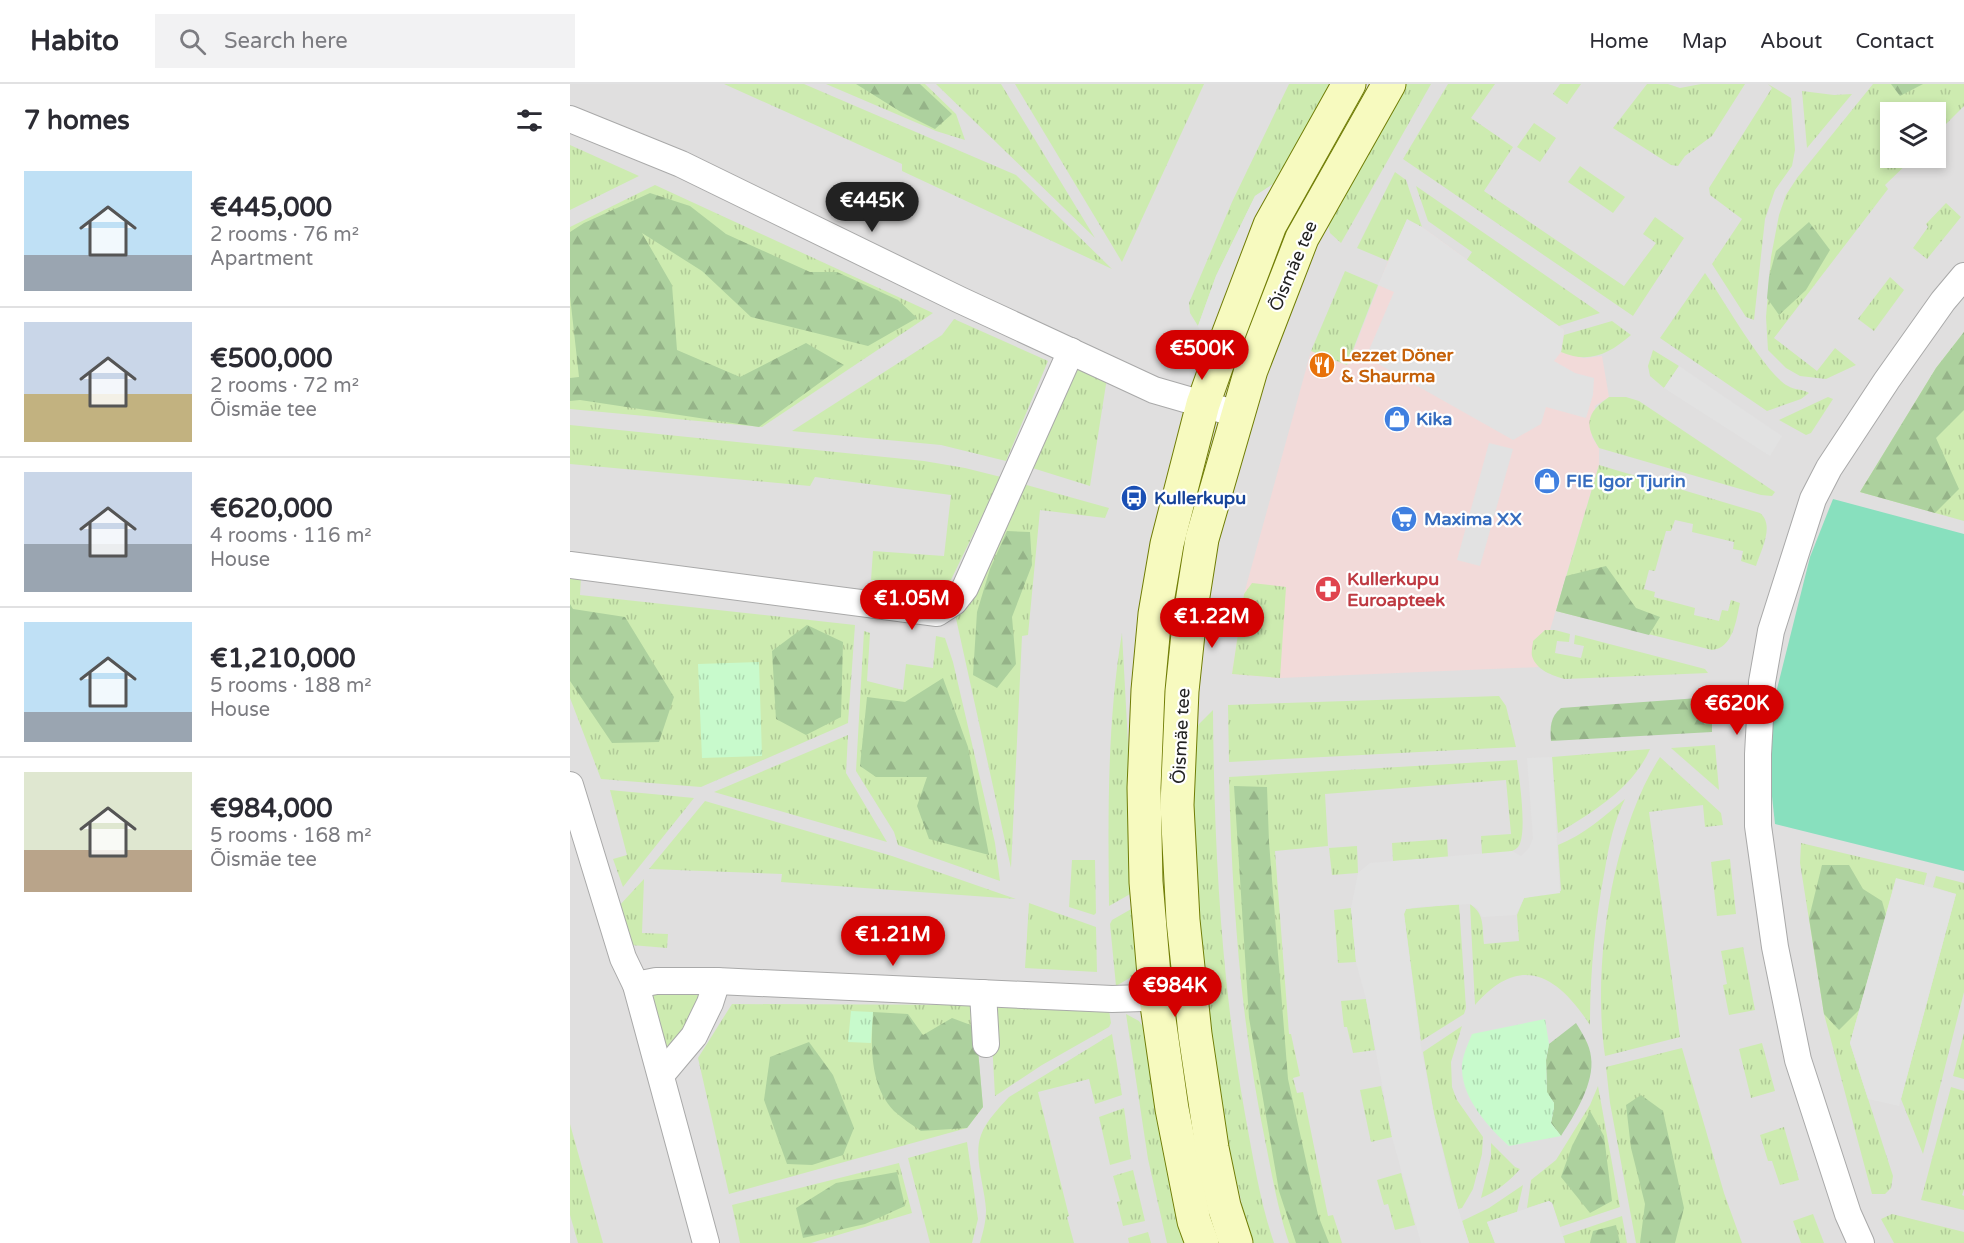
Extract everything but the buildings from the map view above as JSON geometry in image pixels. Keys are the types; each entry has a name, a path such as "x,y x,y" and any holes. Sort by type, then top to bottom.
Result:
{"main road":[{"name":"Õismäe tee","path":"1202,1243 1194,1221 1172,1109 1156,998 1146,870 1144,788 1148,690 1155,614 1167,544 1203,404 1248,281 1270,225 1349,84"},
{"name":"Õismäe tee","path":"1236,1243 1224,1206 1212,1148 1183,920 1177,805 1182,691 1190,615 1202,539 1251,370 1302,238 1389,84"}],"street":[{"path":"570,119 681,165 960,300 1154,390 1237,414"},
{"path":"1861,1243 1848,1214 1798,1060 1775,947 1758,826 1758,754 1762,682 1771,631 1813,498 1829,468 1887,380 1943,301 1964,276"},
{"path":"570,565 937,613 954,602 965,588 1071,351"},
{"path":"570,785 623,958 636,985 706,1243"},
{"path":"636,985 656,981 717,981 1112,999 1191,996"},
{"path":"662,1074 694,1036 710,1003 717,981"},
{"path":"982,993 986,1044"}],"shaded area":[{"path":"570,84 1964,84 1964,1243 570,1243"},
{"path":"1273,184 1236,265 1205,343 1198,326 1216,276 1255,196"},
{"path":"1407,219 1422,227 1564,330 1561,352 1584,358 1602,356 1609,397 1595,406 1592,437 1599,448 1599,465 1550,630 1545,630 1532,656 1539,667 1280,678 1232,674 1244,594 1311,351 1348,365 1388,261"},
{"path":"1407,219 1422,227 1564,330 1561,352 1554,361 1575,373 1594,378 1593,395 1586,418 1546,407 1541,424 1513,440 1366,357 1394,292 1378,285"},
{"path":"1679,366 1782,436 1770,456 1664,388"},
{"path":"1489,443 1513,449 1480,566 1457,560"},
{"path":"1552,757 1560,893 1524,898 1516,915 1482,917 1478,909 1470,904 1418,907 1406,909 1404,914 1421,1047 1434,1114 1450,1183 1469,1243 1421,1243 1392,1137 1366,999 1356,962 1351,908 1358,873 1370,863 1512,851 1521,856 1529,848 1533,838 1527,758"},
{"path":"1896,878 1956,894 1899,1106 1868,1099 1850,1043"},
{"path":"1549,1201 1552,1203 1565,1243 1495,1243 1487,1222"}],"green space":[{"path":"724,84 804,84 1016,175 1112,269 902,171 902,164"},
{"path":"826,84 925,84 956,114 965,140 936,131"},
{"path":"856,84 920,84 952,114 935,129 901,112"},
{"path":"936,84 1001,84 1095,238"},
{"path":"1015,84 1204,84 1122,262"},
{"path":"1289,84 1332,84 1276,182 1255,196 1216,276 1198,326 1190,313 1189,303 1232,202"},
{"path":"1405,84 1431,84 1341,243 1330,233 1327,219"},
{"path":"1448,84 1495,84 1471,118 1513,147 1484,191 1624,286 1656,243 1643,234 1655,217 1684,238 1633,316 1403,159"},
{"path":"1560,84 1581,84 1567,104 1553,94"},
{"path":"1647,84 1668,84 1680,88 1701,84 1745,84 1712,136 1685,156 1678,166 1671,165 1613,128"},
{"path":"1768,84 1791,98 1795,150 1792,166 1775,190 1765,219 1754,320 1746,317 1712,264 1742,219 1710,195 1709,188 1772,88"},
{"path":"1873,84 1964,84 1964,106 1946,124 1946,102 1880,102 1880,168 1903,168 1885,185 1888,189 1774,338 1817,371 1835,348 1856,365 1826,379 1800,376 1786,368 1768,350 1766,317 1771,257 1779,215 1786,195 1797,178"},
{"path":"1891,84 1923,84 1900,96"},
{"path":"1802,91 1834,95 1852,94 1807,148"},
{"path":"1534,123 1556,138 1540,162 1517,147"},
{"path":"570,145 639,176 570,210"},
{"path":"1580,166 1625,197 1613,213 1568,182"},
{"path":"1395,172 1406,180 1422,227 1407,220 1388,261 1357,248"},
{"path":"655,185 933,313 762,427 570,409 570,227"},
{"path":"1416,186 1600,313 1559,326 1466,261 1472,252 1428,221"},
{"path":"650,193 690,206 726,234 810,272 837,272 898,300 917,318 868,346 751,317 702,271 642,233 672,285 677,350 740,377 806,343 844,365 759,427 580,400 570,401 570,378 579,377 570,296 570,232 584,223"},
{"path":"1946,203 1961,217 1927,259 1913,248 1928,227 1926,224"},
{"path":"1809,222 1830,250 1806,290 1779,315 1767,298 1769,277 1776,251"},
{"path":"1345,271 1378,285 1347,365 1311,351"},
{"path":"1705,273 1768,367 1788,386 1809,393 1801,399 1767,411 1660,338"},
{"path":"1890,277 1904,290 1874,331 1858,319"},
{"path":"954,319 1048,361 1006,461 941,445 792,431 942,335"},
{"path":"1612,321 1631,335 1607,352 1581,357 1561,352 1564,335"},
{"path":"1964,332 1964,521 1860,492 1936,368"},
{"path":"1964,332 1964,410 1936,438 1959,489 1935,513 1860,492 1936,368"},
{"path":"1653,350 1679,366 1664,388 1650,376 1648,366"},
{"path":"1074,361 1107,378 1090,486 1026,466"},
{"path":"1609,397 1626,397 1639,401 1775,492 1772,496 1761,495 1599,448 1591,433 1590,420 1596,408"},
{"path":"1828,397 1833,399 1811,433 1806,435 1779,420"},
{"path":"570,425 924,461 1001,477 947,588 871,580 873,551 944,556 951,495 815,477 810,486 570,464"},
{"path":"1599,465 1760,513 1764,518 1766,538 1756,566 1741,561 1743,551 1733,549 1734,542 1692,532 1693,524 1675,520 1671,531 1666,531 1655,571 1649,570 1644,589 1655,592 1654,597 1695,608 1694,615 1719,621 1722,610 1728,611 1731,600 1740,603 1732,632 1725,644 1712,650 1556,611"},
{"path":"1023,484 1109,508 1105,518 1040,510 1028,635 1022,636 1011,868 955,614 975,596"},
{"path":"1833,499 1964,534 1964,871 1775,824 1768,760 1777,689 1810,557"},
{"path":"1007,531 1030,532 1032,565 1012,617 1016,664 997,688 973,675 977,612 990,569"},
{"path":"1606,566 1636,608 1660,617 1649,635 1556,611 1566,576"},
{"path":"570,575 581,576 580,595 855,625 848,723 701,787 601,779 570,698"},
{"path":"1252,583 1286,587 1280,678 1232,674 1244,594"},
{"path":"570,604 573,609 625,617 674,697 659,742 612,743 570,681"},
{"path":"807,625 843,642 841,717 806,735 776,719 772,651"},
{"path":"1545,630 1570,634 1569,642 1557,641 1555,653 1581,658 1584,646 1574,644 1575,635 1705,669 1708,673 1565,679 1541,669 1534,661 1533,641"},
{"path":"864,631 870,633 867,681 903,690 906,664 933,668 936,636 945,638 953,662 995,843 1000,881 898,845 894,832 856,771"},
{"path":"1122,633 1132,893 1109,906 1111,735"},
{"path":"759,662 762,756 702,758 698,664"},
{"path":"943,678 968,747 989,855 929,839 917,806 927,777 876,777 860,766 867,697 905,702"},
{"path":"1499,696 1506,706 1516,747 1229,762 1228,705"},
{"path":"1712,697 1712,732 1551,741 1552,723 1561,708"},
{"path":"1213,710 1217,862 1230,1013 1254,1163 1274,1243 1252,1243 1218,1088 1203,983 1194,878 1192,780 1194,734 1199,724"},
{"path":"848,735 846,773 887,842 714,792"},
{"path":"1715,745 1719,790 1671,748"},
{"path":"1650,749 1633,776 1611,798 1558,833 1552,757"},
{"path":"1660,757 1721,813 1723,825 1705,827 1703,805 1649,812 1680,1037 1605,1056 1601,983 1609,902 1629,823 1643,788"},
{"path":"1517,760 1522,805 1522,831 1521,841 1515,850 1501,854 1482,854 1481,836 1511,834 1506,780 1325,794 1328,846 1275,851 1289,1034 1291,1034 1300,1076 1293,1078 1297,1093 1303,1092 1328,1216 1333,1215 1342,1243 1289,1243 1276,1197 1258,1104 1244,1011 1235,918 1229,777"},
{"path":"1234,786 1267,787 1269,842 1288,1079 1318,1215 1329,1243 1296,1243 1279,1191 1249,1018"},
{"path":"610,790 694,798 623,887 613,859 627,855"},
{"path":"1625,799 1610,842 1598,908 1592,966 1590,1025 1565,994 1552,983 1538,977 1523,975 1508,979 1492,989 1475,1005 1470,904 1480,917 1484,944 1519,941 1517,915 1524,898 1561,891 1558,845 1585,831"},
{"path":"705,801 892,856 1016,899 781,882 782,874 649,869"},
{"path":"1447,839 1448,858 1393,861 1392,843"},
{"path":"1801,843 1927,873 1924,885 1896,879 1850,1043 1893,1176 1891,1188 1885,1194 1872,1194 1824,1014 1800,863"},
{"path":"1357,846 1358,873 1332,875 1329,848"},
{"path":"1730,859 1736,914 1717,916 1711,862"},
{"path":"1072,860 1095,860 1096,913 1094,915 1069,907"},
{"path":"1822,865 1849,865 1863,889 1882,901 1886,915 1859,1010 1839,1030 1824,1014 1809,918"},
{"path":"1936,876 1964,883 1964,992 1923,1154 1901,1099 1956,894 1933,887"},
{"path":"644,879 642,933 668,934 667,948 631,945 618,907"},
{"path":"1029,903 1096,927 1097,972 1025,968"},
{"path":"1459,904 1466,1008 1464,1014 1421,1041 1404,914 1406,909"},
{"path":"1133,908 1136,968 1133,976 1116,986 1110,924 1112,920"},
{"path":"1351,908 1356,962 1338,963 1334,910"},
{"path":"1743,947 1755,1010 1729,1015 1723,985 1727,984 1721,951"},
{"path":"705,990 687,1030 666,1058 649,991"},
{"path":"1366,999 1375,1050 1353,1053 1347,1027 1344,1027 1341,1001"},
{"path":"732,1004 974,1005 983,1107 967,1128 729,1194 698,1058"},
{"path":"990,1004 1109,1010 1111,1023 1109,1027 1042,1065 995,1096"},
{"path":"851,1011 873,1012 871,1043 848,1042"},
{"path":"873,1012 908,1014 923,1035 952,1018 976,1027 983,1107 967,1128 921,1131 894,1111 880,1089 873,1064"},
{"path":"1126,1014 1139,1021 1143,1027 1161,1136 1186,1243 1167,1243 1148,1159"},
{"path":"1545,1019 1549,1044 1546,1060 1547,1092 1554,1103 1551,1123 1561,1136 1509,1146 1485,1121 1472,1102 1463,1081 1464,1056 1472,1034"},
{"path":"1576,1023 1589,1048 1590,1078 1572,1119 1561,1136 1551,1123 1554,1103 1547,1093 1546,1060 1549,1044"},
{"path":"1462,1026 1451,1062 1452,1087 1457,1100 1483,1137 1482,1154 1473,1189 1462,1208 1458,1209 1434,1114 1423,1052"},
{"path":"1964,1033 1964,1079 1953,1076"},
{"path":"1112,1034 1122,1095 1095,1104 1089,1079 1038,1092 1074,1243 980,1243 986,1210 978,1152 981,1135 986,1125 1009,1097"},
{"path":"809,1042 833,1075 854,1128 843,1155 812,1165 787,1164 764,1100 770,1057"},
{"path":"1762,1043 1775,1091 1751,1098 1739,1049"},
{"path":"1682,1048 1724,1193 1742,1243 1636,1243 1610,1103 1606,1067"},
{"path":"1381,1086 1392,1137 1371,1142 1360,1090"},
{"path":"1598,1086 1620,1207 1560,1227 1552,1203 1549,1201 1527,1208 1531,1180 1556,1160 1590,1105"},
{"path":"1951,1087 1964,1091 1964,1189 1962,1195 1964,1196 1964,1210 1921,1200"},
{"path":"1641,1095 1663,1111 1684,1208 1675,1243 1640,1243 1645,1204 1631,1148 1626,1105"},
{"path":"1124,1108 1131,1159 1110,1165 1099,1117"},
{"path":"1590,1111 1604,1136 1612,1201 1590,1213 1561,1177 1572,1146"},
{"path":"570,1124 603,1243 578,1243 570,1215"},
{"path":"1784,1127 1799,1180 1780,1185 1772,1161 1768,1161 1760,1135"},
{"path":"967,1142 978,1219 972,1243 930,1243 908,1158"},
{"path":"1491,1143 1515,1167 1520,1169 1502,1186 1481,1198 1491,1156"},
{"path":"899,1163 912,1213 811,1243 740,1243 732,1205"},
{"path":"1133,1170 1145,1221 1123,1226 1117,1202 1120,1201 1113,1176"},
{"path":"897,1172 905,1206 865,1224 803,1238 796,1208 836,1183"},
{"path":"1401,1173 1415,1225 1395,1230 1388,1204 1384,1205 1377,1180"},
{"path":"1523,1185 1517,1212 1487,1222 1495,1243 1469,1243 1462,1221 1489,1208"},
{"path":"1813,1214 1824,1243 1801,1243 1793,1221"},
{"path":"1892,1214 1964,1232 1964,1243 1894,1243 1881,1219"},
{"path":"1622,1216 1627,1243 1565,1243 1563,1236"},
{"path":"1616,1225 1620,1243 1590,1243 1593,1231"},
{"path":"1148,1232 1151,1243 1129,1243 1128,1238"}],"place":[{"name":"Lezzet Döner & Shaurma","path":"1322,365"},
{"name":"Kika","path":"1397,419"},
{"name":"FIE Igor Tjurin","path":"1547,481"},
{"name":"Kullerkupu","path":"1134,498"},
{"name":"Maxima XX","path":"1404,519"},
{"name":"Kullerkupu Euroapteek","path":"1328,589"}]}
